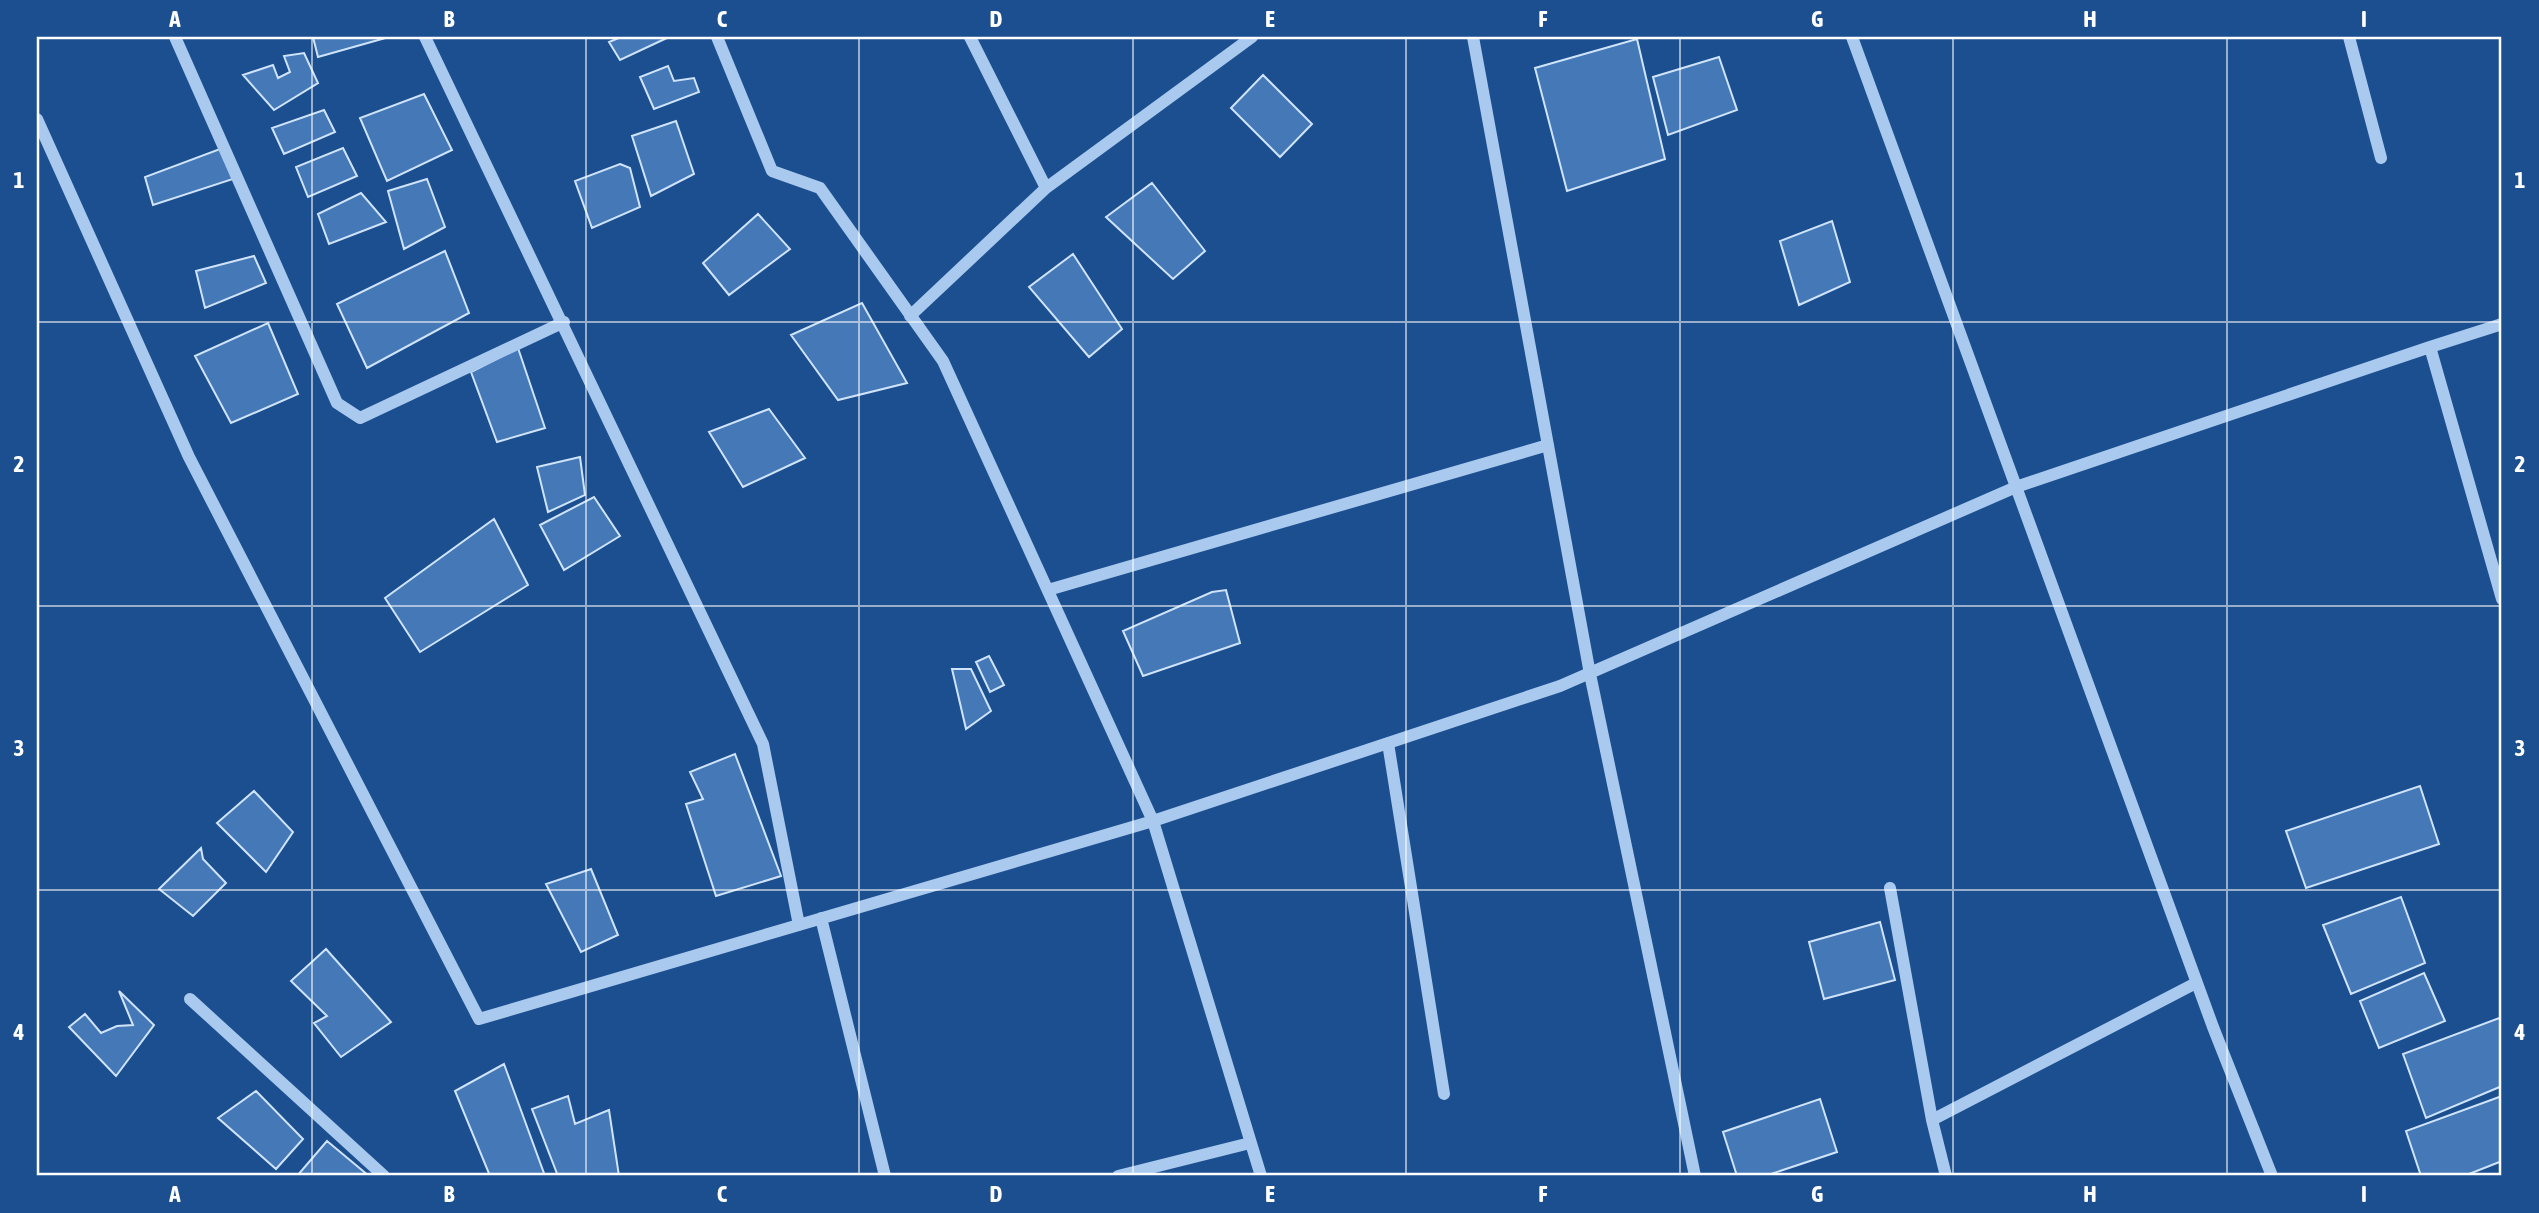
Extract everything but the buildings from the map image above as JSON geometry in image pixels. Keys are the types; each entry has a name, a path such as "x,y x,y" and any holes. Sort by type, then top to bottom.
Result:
{"street":[{"path":"175,37 337,403 360,418 564,322"},
{"path":"425,37 564,322 763,744 799,925"},
{"path":"717,37 772,171 820,188 943,361 1153,821 1261,1176"},
{"path":"970,37 1046,188"},
{"path":"910,316 1046,188 1252,37"},
{"path":"1473,37 1590,674 1695,1176"},
{"path":"1852,37 2196,983 2272,1176"},
{"path":"2349,37 2381,158"},
{"path":"37,119 189,457 479,1019 1153,821 1590,674 2016,486 2502,324"},
{"path":"2430,347 2502,599"},
{"path":"1048,590 1548,445"},
{"path":"1388,743 1444,1094"},
{"path":"1890,888 1932,1120 1946,1176"},
{"path":"821,919 885,1176"},
{"path":"1932,1120 2196,983"},
{"path":"190,999 384,1176"},
{"path":"1118,1176 1250,1143"}]}
